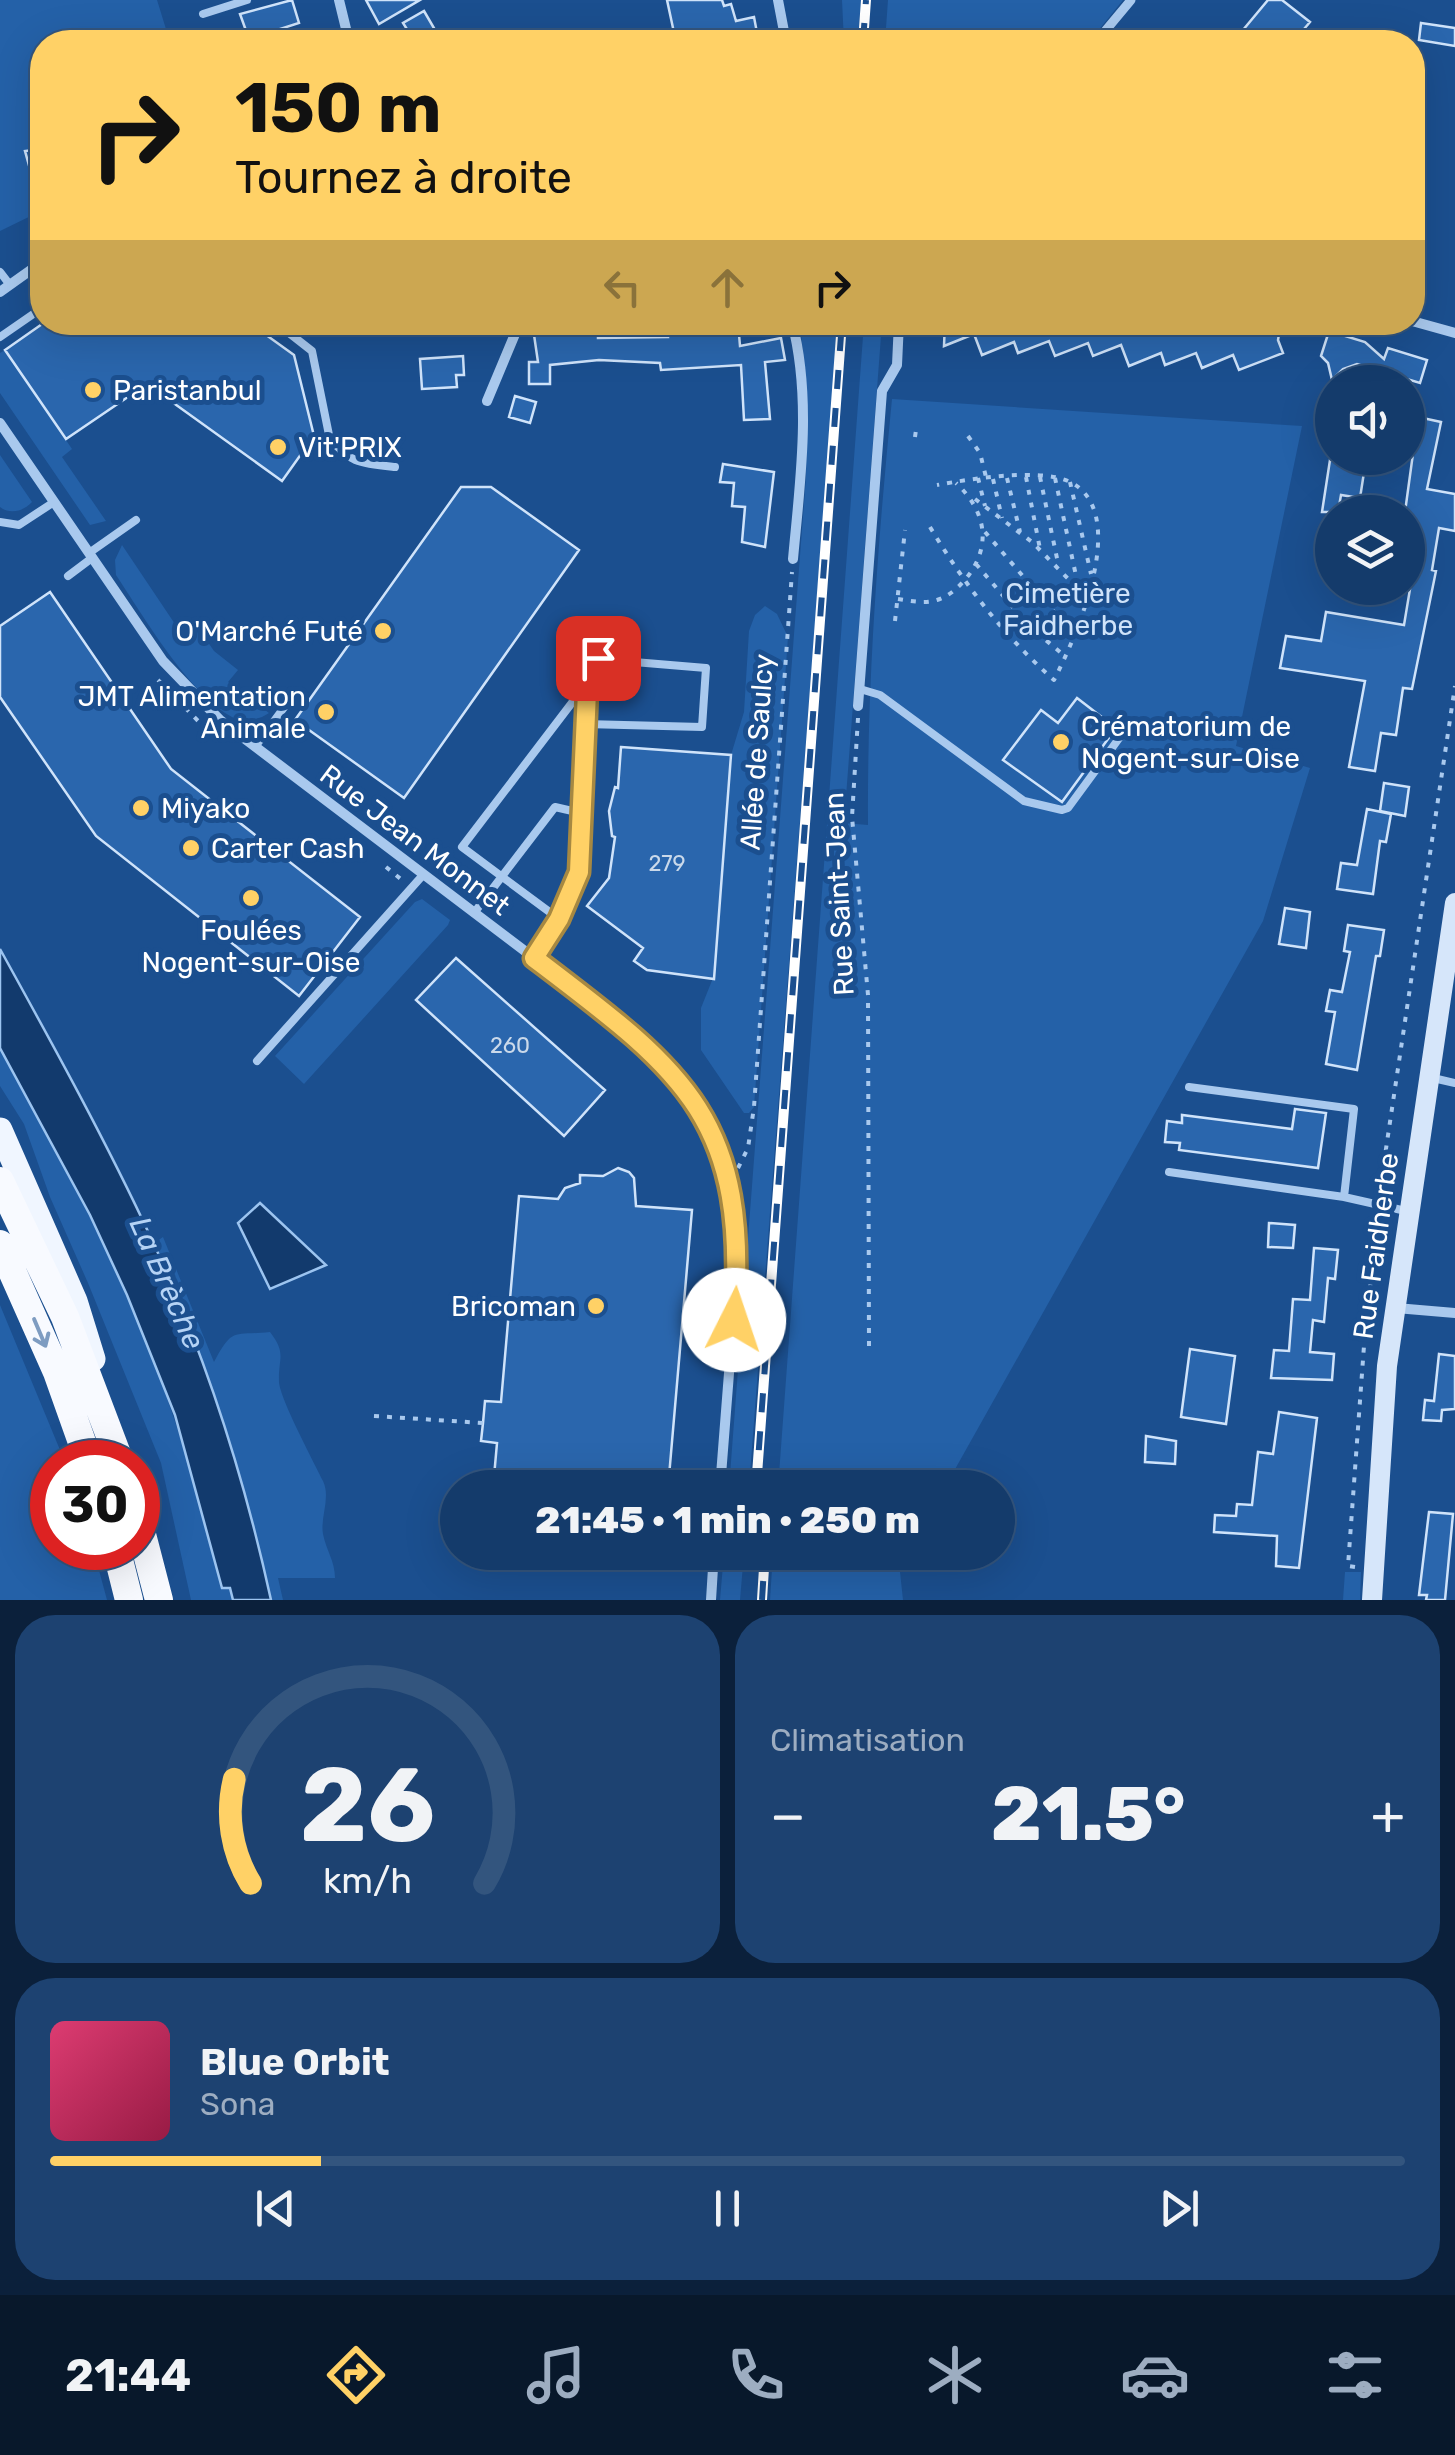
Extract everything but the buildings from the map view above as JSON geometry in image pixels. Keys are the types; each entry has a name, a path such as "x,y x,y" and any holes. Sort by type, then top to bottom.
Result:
{"highway":[{"path":"0,1181 66,1317 113,1440"},
{"path":"0,1244 82,1440"},
{"path":"122,1570 129,1600"},
{"path":"151,1570 159,1600"}],"main road":[{"name":"Rue Faidherbe","path":"1372,1600 1385,1387 1429,1076 1448,991 1455,903"},
{"path":"0,1130 75,1300 110,1432"}],"street":[{"path":"339,0 347,30"},
{"path":"778,0 784,30"},
{"path":"1106,30 1131,0"},
{"path":"5,288 30,270"},
{"path":"1425,325 1455,334"},
{"path":"487,401 515,335"},
{"path":"793,559 803,451 794,335"},
{"path":"858,706 882,391 897,366 898,335"},
{"name":"Rue Jean Monnet","path":"0,423 163,661 186,688 255,747 620,1024 668,1067 708,1126 730,1180 737,1228 738,1268 721,1470"},
{"path":"1395,1308 1455,1313"},
{"path":"712,1597 713,1570"}],"lane":[{"path":"203,14 247,0"},
{"path":"0,272 5,288"},
{"path":"0,337 30,316"},
{"path":"292,335 312,351 328,435 336,448 346,458 364,464 395,467"},
{"path":"0,522 19,525 54,502"},
{"path":"68,576 136,520"},
{"path":"534,958 559,919 579,872 588,669 598,658 706,668 702,728 586,724"},
{"path":"559,919 462,847 588,684"},
{"path":"860,689 880,694 1024,801 1062,810 1068,808 1120,738"},
{"path":"255,747 292,698"},
{"path":"474,912 556,808 582,813"},
{"path":"257,1061 423,874"},
{"path":"1429,1076 1455,1084"},
{"path":"1189,1087 1354,1109 1344,1197"},
{"path":"1169,1172 1344,1197 1408,1212"}],"path":[{"path":"968,436 980,454 986,477"},
{"path":"993,476 1002,518"},
{"path":"930,526 1001,630 1054,680 1087,598 1098,549 1095,512 1089,499 1070,482 1056,478 993,476 937,485"},
{"path":"1026,476 1040,549"},
{"path":"1007,477 1020,532"},
{"path":"1040,477 1059,568"},
{"path":"978,478 985,506"},
{"path":"1056,478 1079,590"},
{"path":"955,482 1040,549 1087,598"},
{"path":"1070,482 1092,579"},
{"path":"898,599 934,602 945,598 976,564 982,552 983,530 970,496"},
{"path":"895,621 905,530"},
{"path":"983,530 1052,610 1076,630"},
{"name":"Allée de Saulcy","path":"730,1180 751,1138 793,559"},
{"path":"976,564 1029,626 1066,657"},
{"path":"154,675 210,732"},
{"path":"1374,1569 1348,1566 1365,1332 1379,1195 1455,686"},
{"name":"Rue Saint-Jean","path":"858,706 852,817 868,994 869,1347"},
{"path":"381,864 412,887"},
{"path":"374,1416 482,1422"}],"green space":[{"path":"0,0 157,0 166,30 30,30 30,151 25,152 30,170 30,216 0,231"},
{"path":"842,0 861,0 859,30 843,30"},
{"path":"888,0 1123,0 1099,30 886,30"},
{"path":"801,335 837,335 750,1470 730,1470 806,477 807,399"},
{"name":"Cimetière Faidherbe","path":"863,335 881,335 844,823 868,825 874,612 892,399 1302,426 1236,746 1310,768 1263,921 955,1470 779,1470"},
{"path":"5,350 72,449 62,457 106,521 90,525 0,393 0,353"},
{"path":"0,455 32,502 21,510 0,507"},
{"path":"122,545 181,633 196,625 214,651 238,670 228,682 269,713 251,720 232,717 183,673 116,575 115,560"},
{"path":"765,606 777,614 788,637 754,1107 744,1113 701,1050 701,1008 713,978 731,755 744,712 749,631 755,615"},
{"path":"422,899 450,920 448,925 304,1084 275,1056 415,902"},
{"path":"0,1048 91,1215 132,1305 197,1492 222,1588 230,1588 233,1600 191,1600 160,1461 160,1440 152,1440 50,1197 24,1124 0,1086"},
{"path":"163,1237 214,1362 235,1335 270,1332 280,1356 281,1390 325,1487 323,1534 335,1578 278,1578 283,1600 271,1600 266,1589 248,1504 216,1398 154,1243"},
{"path":"0,1305 56,1440 30,1440 30,1570 99,1570 107,1600 0,1600"},
{"path":"723,1570 743,1570 740,1600 720,1600"},
{"path":"772,1570 900,1570 903,1600 770,1600"},
{"path":"1345,1572 1361,1572 1360,1600 1343,1600"}],"water":[{"name":"La Brèche","path":"0,949 98,1130 171,1283 222,1418 271,1600 233,1600 230,1588 222,1588 175,1415 127,1295 90,1215 0,1048"},
{"path":"260,1203 326,1265 270,1289 238,1223"}],"railway":[{"path":"864,30 866,0"},
{"path":"757,1470 841,335"},
{"path":"762,1600 764,1570"}],"place":[{"name":"Paristanbul","path":"93,390"},
{"name":"Vit'PRIX","path":"278,447"},
{"name":"O'Marché Futé","path":"383,631"},
{"name":"JMT Alimentation Animale","path":"326,712"},
{"name":"Crématorium de Nogent-sur-Oise","path":"1061,742"},
{"name":"Miyako","path":"141,808"},
{"name":"Carter Cash","path":"191,848"},
{"name":"Foulées Nogent-sur-Oise","path":"251,898"},
{"name":"Bricoman","path":"596,1306"}],"route":[{"path":"598,658 588,669 579,872 559,919 534,958 659,1058 708,1126 723,1158 735,1210 738,1268 734,1320"}]}
